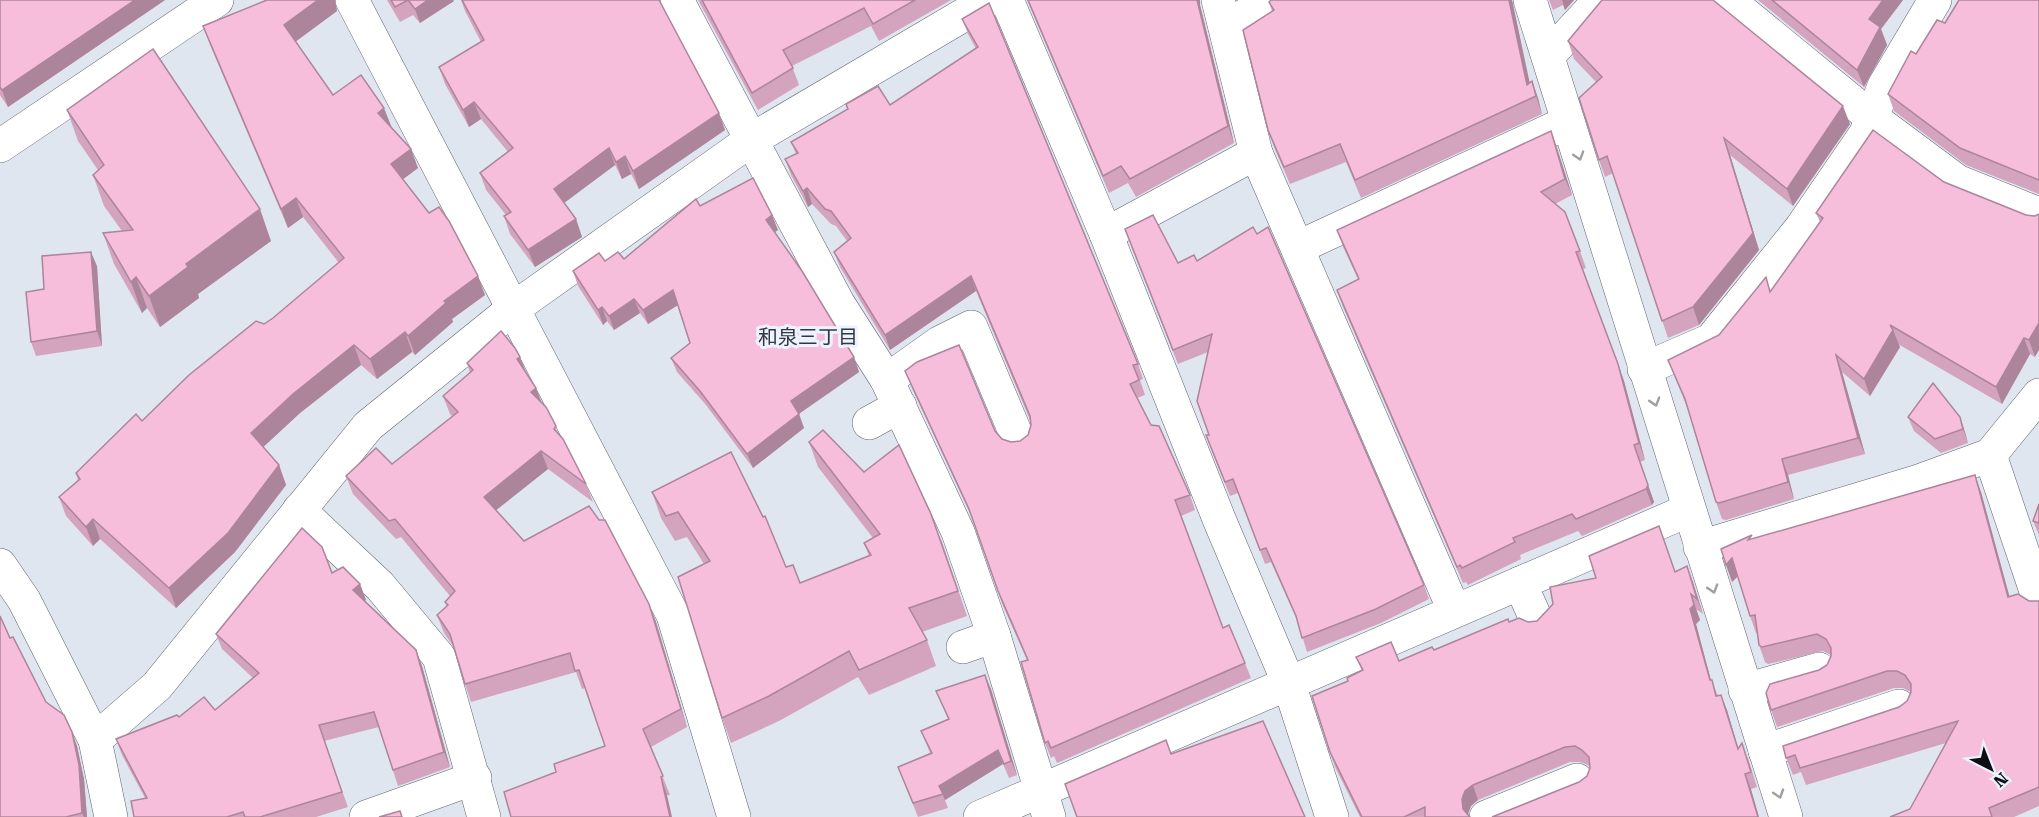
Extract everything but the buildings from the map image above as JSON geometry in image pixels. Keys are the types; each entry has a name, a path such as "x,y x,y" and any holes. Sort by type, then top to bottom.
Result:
{"street":[{"path":"0,146 217,0"},
{"path":"352,0 673,615 734,817"},
{"path":"677,0 838,303 893,393 958,532 994,636 1045,804"},
{"path":"95,740 157,686 368,426 514,308 751,140 988,0"},
{"path":"1007,0 1106,234 1218,519 1289,684 1332,817"},
{"path":"1271,0 1221,13 1256,153 1299,247 1308,301 1454,610"},
{"path":"1530,0 1786,817"},
{"path":"1548,56 1600,0"},
{"path":"1728,0 1871,117 1957,182 2039,214"},
{"path":"1644,369 1711,340 1801,228 1866,133 1884,86 1935,0"},
{"path":"1299,247 1568,122"},
{"path":"1106,234 1256,153"},
{"path":"869,423 939,343 971,327 1018,439"},
{"path":"1700,547 1919,481 1990,455 2039,395"},
{"path":"1990,455 2039,600"},
{"path":"299,510 380,586 439,657 475,778 484,817"},
{"path":"980,817 1045,804 1289,684 1454,610 1689,510"},
{"path":"0,565 24,600 95,740 111,817"},
{"path":"1520,583 1536,620"},
{"path":"963,647 994,636"},
{"path":"1745,690 1819,669"},
{"path":"1765,751 1899,706"},
{"path":"366,817 475,778"},
{"path":"1486,817 1577,780"}],"district":[{"name":"和泉三丁目","path":"808,337"}]}
